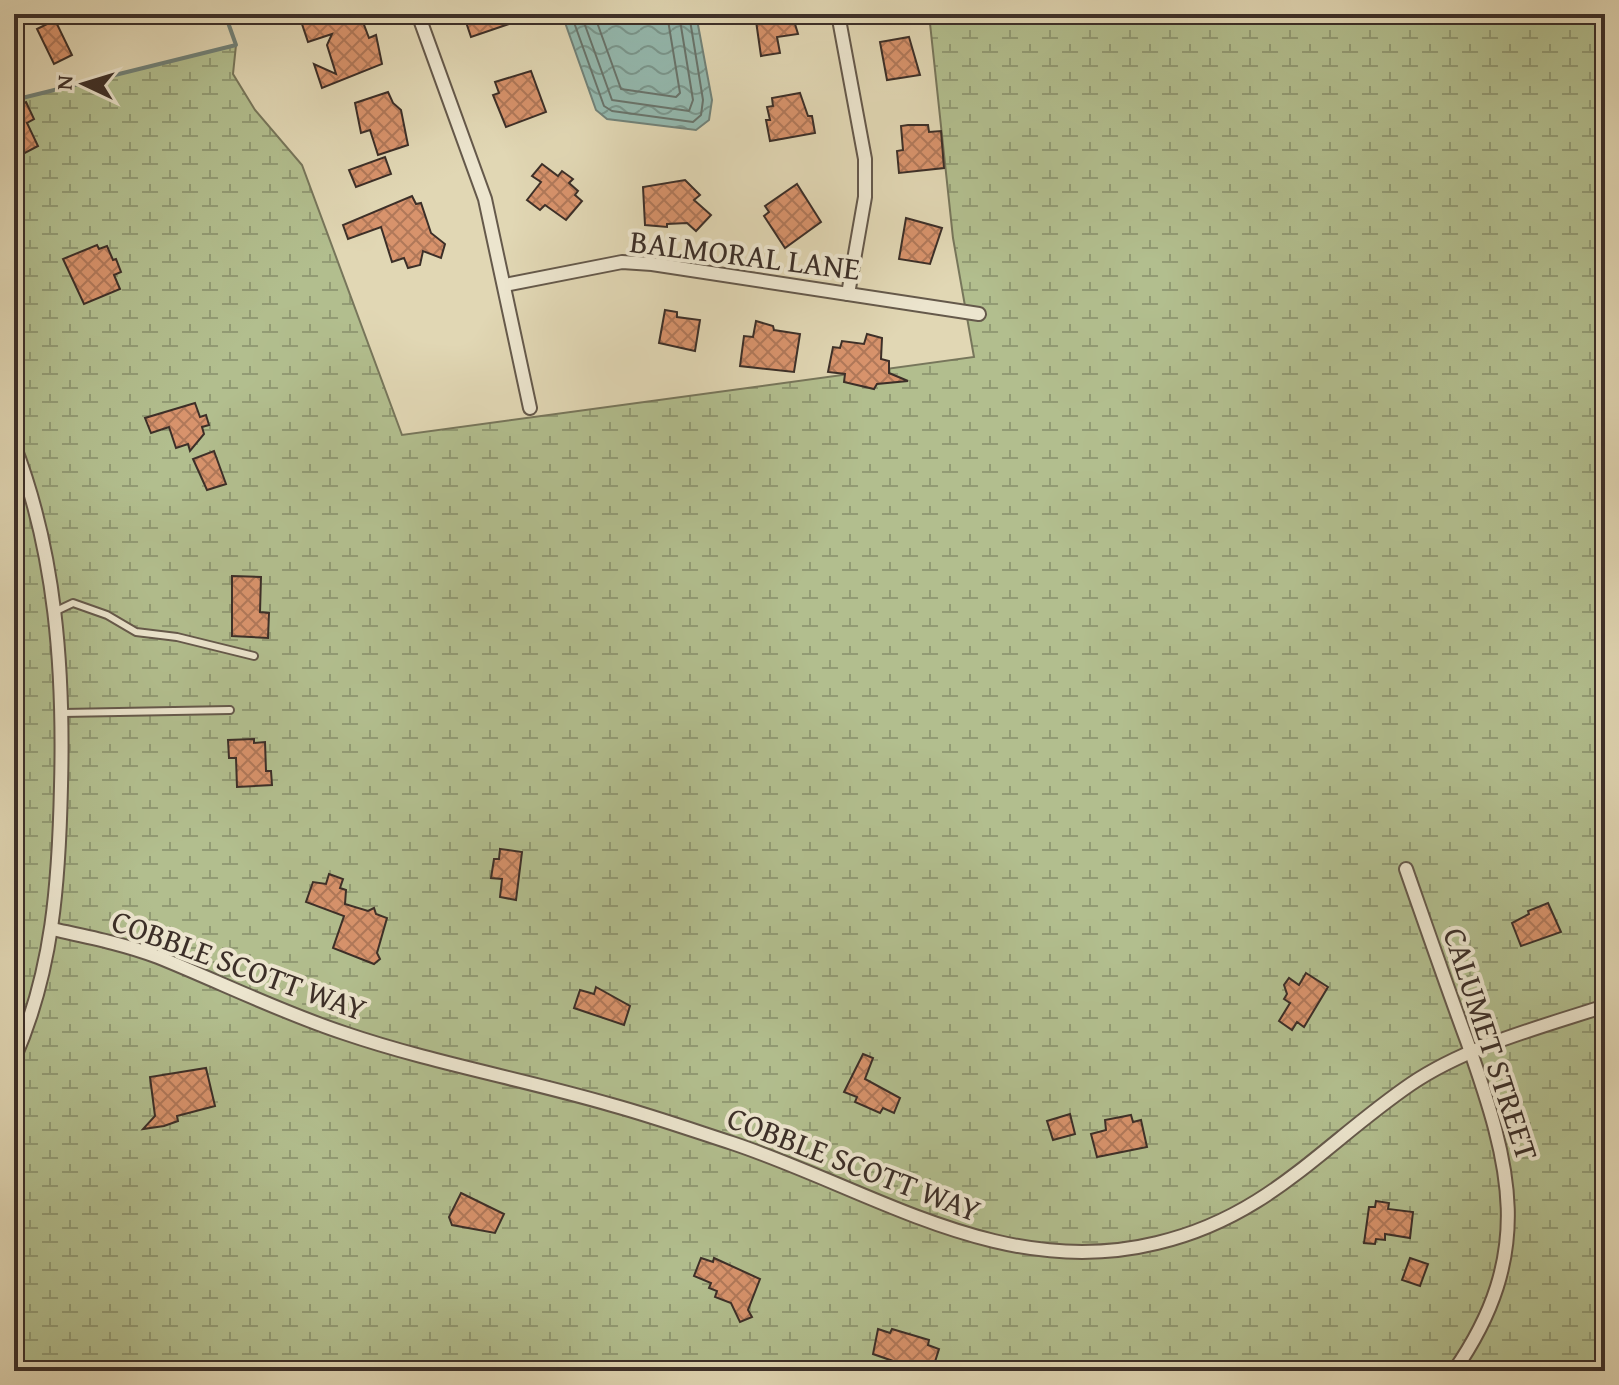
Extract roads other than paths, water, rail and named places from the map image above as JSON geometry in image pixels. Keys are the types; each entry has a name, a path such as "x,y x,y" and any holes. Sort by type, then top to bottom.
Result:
{"street":[{"path":"418,14 485,199 530,408"},
{"path":"838,14 865,159 865,197 848,294"},
{"name":"BALMORAL LANE","path":"505,285 622,262 979,314"},
{"path":"14,445 37,520 54,612 63,713 60,863 52,929 30,1021 14,1059"},
{"name":"CALUMET STREET","path":"1406,869 1505,1160 1507,1234 1497,1287 1470,1347 1454,1371"},
{"name":"COBBLE SCOTT WAY","path":"52,929 156,956 280,1011 346,1034 427,1059 614,1105 728,1142 962,1234 1029,1250 1081,1253 1137,1248 1186,1235 1224,1220 1283,1187 1412,1083 1471,1053 1605,1006"}],"lane":[{"path":"54,612 73,603 107,615 136,632 177,637 254,656"},
{"path":"63,713 230,710"}],"water":[{"path":"562,14 696,14 712,100 709,120 696,130 607,119 596,110"}],"waterway":[{"path":"14,100 236,45 225,14"}]}
